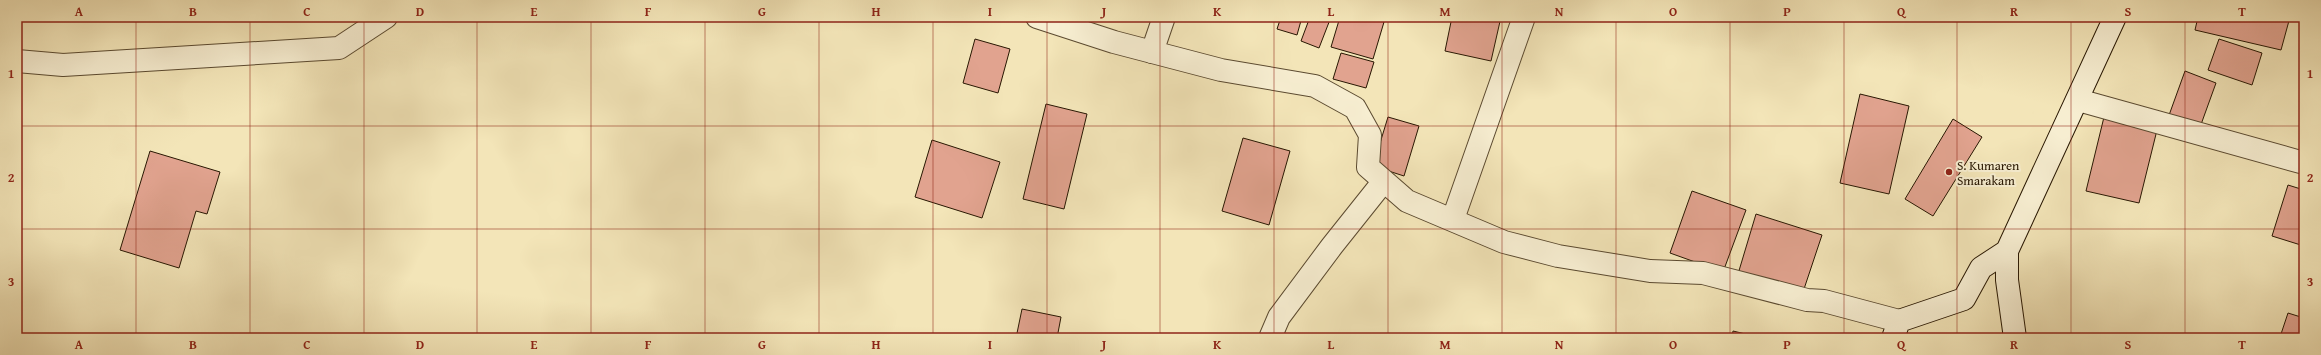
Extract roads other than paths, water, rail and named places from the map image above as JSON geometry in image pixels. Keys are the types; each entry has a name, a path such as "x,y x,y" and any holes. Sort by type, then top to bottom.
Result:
{"street":[{"path":"17,61 63,65 339,48 386,17"},
{"path":"1037,17 1152,52 1221,70 1315,86 1354,108 1370,135 1368,167 1383,182 1407,201 1453,219 1504,242 1558,256 1650,271 1703,273 1807,300 1824,301 1896,329 1964,300 1981,268 2007,251"},
{"path":"1152,52 1164,17"},
{"path":"1453,219 1524,17"},
{"path":"2014,338 2007,280 2007,251 2115,17"},
{"path":"2078,100 2304,163"},
{"path":"1270,338 1279,317 1332,246 1383,182"},
{"path":"1981,268 1994,268 2007,280"}],"place":[{"name":"S. Kumaren Smarakam","path":"1949,172"}]}
